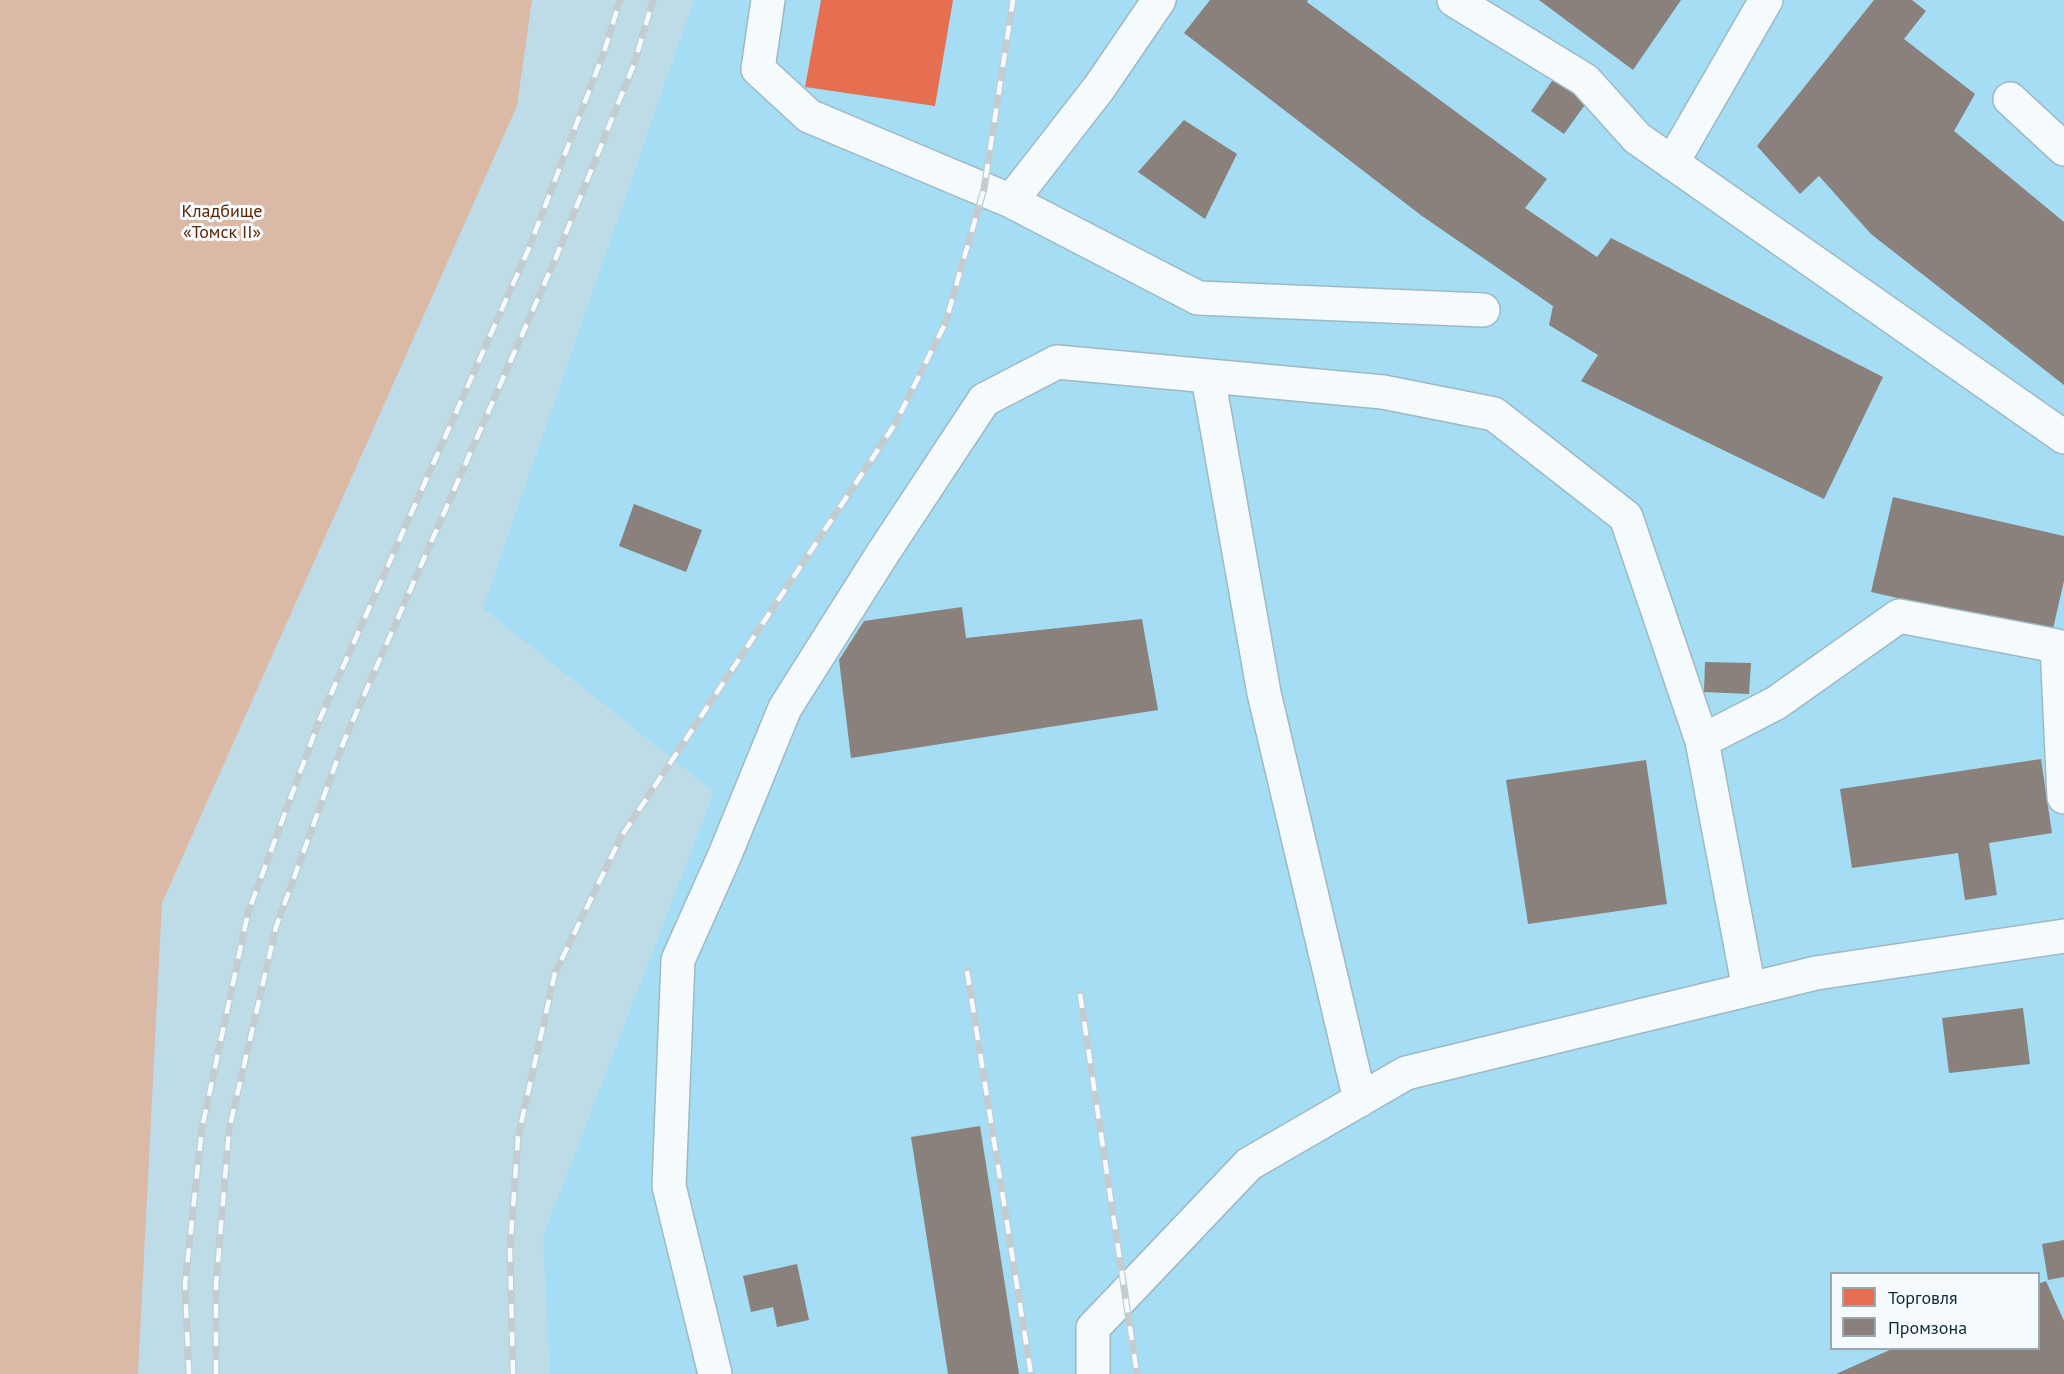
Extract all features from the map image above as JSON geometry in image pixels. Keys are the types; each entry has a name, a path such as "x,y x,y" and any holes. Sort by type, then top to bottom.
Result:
{"lane":[{"path":"768,0 758,69 809,116 1011,201 1198,298 1483,310"},
{"path":"1011,201 1099,88 1159,0"},
{"path":"1454,0 1584,80 1637,138 2064,437"},
{"path":"1672,163 1766,0"},
{"path":"2010,99 2064,149"},
{"path":"715,1374 669,1186 678,960 724,857 785,708 882,553 984,400 1057,362 1383,392 1494,414 1626,517 1702,741 1749,989"},
{"path":"1208,377 1264,693 1360,1100"},
{"path":"1702,741 1776,703 1899,616 2057,646 2064,797"},
{"path":"1093,1374 1093,1328 1249,1164 1406,1073 1816,973 2064,936"}],"shaded area":[{"path":"694,0 2064,0 2064,1374 550,1374 543,1237 714,792 483,608"}],"green space":[{"name":"Кладбище «Томск II»","path":"0,0 532,0 517,106 162,903 138,1374 0,1374"}],"building: Торговля":[{"path":"821,0 953,0 935,106 805,87"}],"building: Промзона":[{"path":"1210,0 1308,0 1307,2 1547,179 1525,208 1597,257 1611,238 1883,377 1824,499 1581,381 1598,355 1549,325 1553,306 1422,216 1184,33"},
{"path":"1539,0 1681,0 1633,70"},
{"path":"1874,0 1912,0 1926,11 1904,39 1975,94 1954,131 2064,222 2064,385 1871,234 1819,176 1800,194 1757,146"},
{"path":"1559,71 1592,95 1564,134 1531,111"},
{"path":"1184,120 1237,154 1205,219 1138,172"},
{"path":"1893,497 2064,536 2064,581 2052,633 1871,592"},
{"path":"634,504 702,530 686,572 619,546"},
{"path":"962,607 966,638 1142,619 1158,710 851,758 839,660 864,621"},
{"path":"1705,662 1751,663 1749,694 1704,692"},
{"path":"2041,759 2052,833 1989,843 1997,895 1965,900 1958,853 1852,868 1840,789"},
{"path":"1646,760 1667,904 1528,924 1506,780"},
{"path":"2023,1008 2030,1064 1949,1073 1942,1018"},
{"path":"980,1126 1019,1374 948,1374 911,1137"},
{"path":"2064,1240 2064,1277 2048,1280 2042,1244"},
{"path":"797,1264 809,1320 777,1327 773,1307 751,1312 743,1276"},
{"path":"2046,1281 2064,1321 2064,1374 1836,1374 1890,1350 2040,1350 2040,1283"}],"railway":[{"path":"189,1374 185,1284 202,1128 248,913 319,721 529,248 604,52 620,0"},
{"path":"216,1374 216,1285 229,1130 276,927 344,741 557,255 634,64 653,0"},
{"path":"513,1374 510,1251 518,1137 555,973 621,837 895,424 945,324 984,189 1013,0"},
{"path":"967,971 1031,1374"},
{"path":"1080,994 1137,1374"}]}
